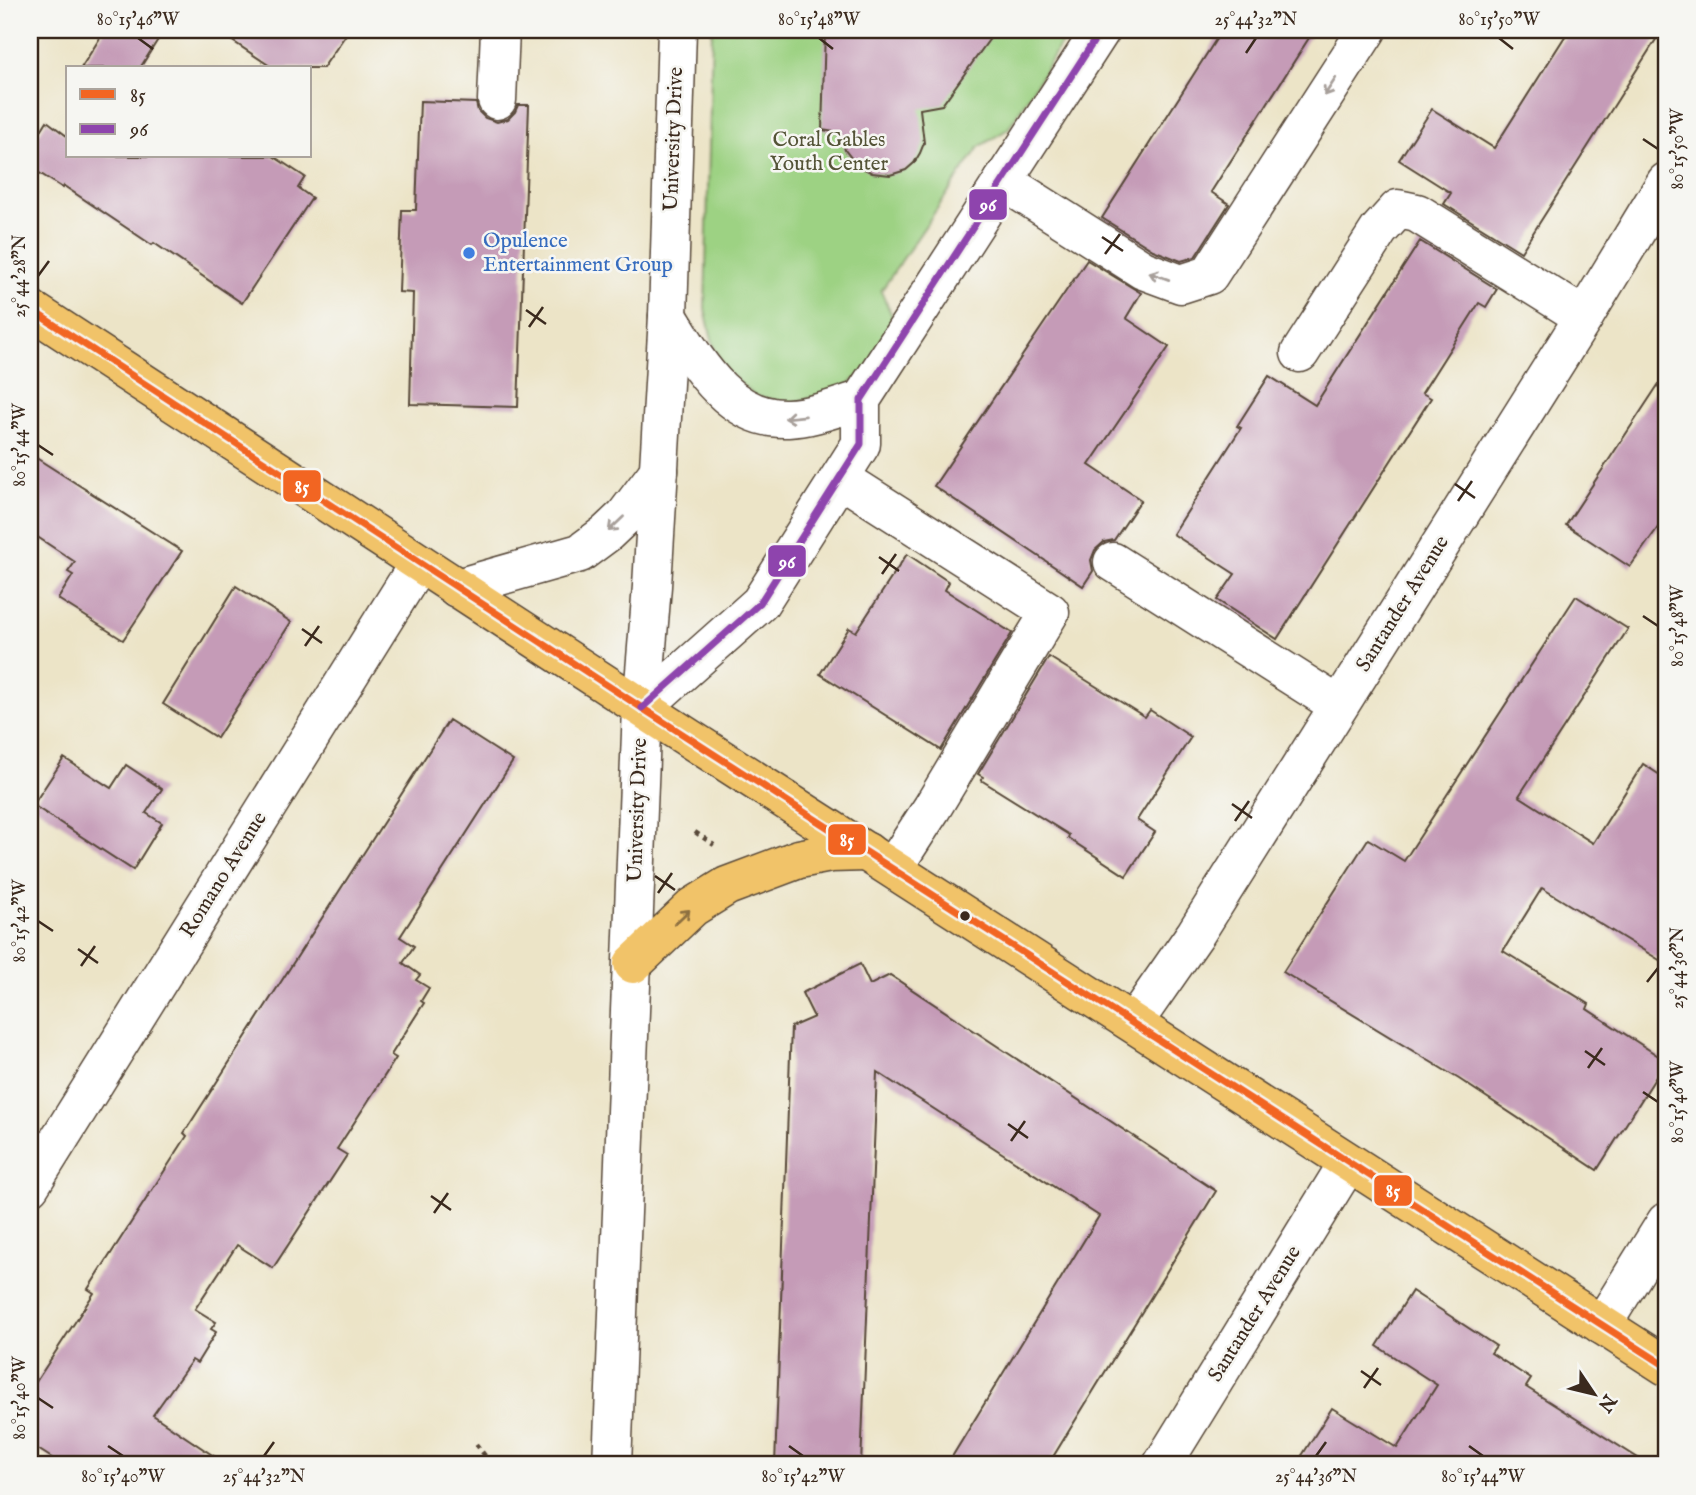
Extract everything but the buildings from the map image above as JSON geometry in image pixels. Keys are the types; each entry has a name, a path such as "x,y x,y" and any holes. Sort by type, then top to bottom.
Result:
{"main road":[{"path":"30,309 642,708 1666,1366"},
{"path":"633,964 693,907 726,886 799,859 830,853 880,860"}],"street":[{"path":"497,100 500,30"},
{"name":"University Drive","path":"612,1465 642,708 668,316 677,30"},
{"path":"642,708 760,603 861,444 861,400 1101,30"},
{"path":"1003,181 1143,270 1181,284 1209,275 1367,30"},
{"name":"Santander Avenue","path":"1133,1022 1196,933 1584,317 1666,182"},
{"path":"1300,353 1379,230 1398,209 1417,213 1584,317"},
{"path":"668,316 702,371 722,391 744,407 765,416 788,418 817,414 861,400"},
{"path":"457,588 580,553 625,516 659,471"},
{"path":"840,478 1050,612 932,808 880,860"},
{"path":"1113,562 1338,705"},
{"name":"Romano Avenue","path":"30,1186 419,563"},
{"name":"Santander Avenue","path":"1162,1465 1348,1163"},
{"path":"1602,1325 1666,1222"}],"path":[{"path":"476,1444 492,1465"}],"green space":[{"name":"Coral Gables Youth Center","path":"712,30 1070,30 1008,129 979,147 881,291 894,320 867,370 840,391 789,403 755,396 726,371 714,348 705,309"}],"transit line":[{"name":"96","path":"642,708 760,603 861,444 861,400 1101,30"},
{"name":"85","path":"30,309 642,708 1666,1366"}],"place":[{"name":"Opulence Entertainment Group","path":"469,253"}]}
